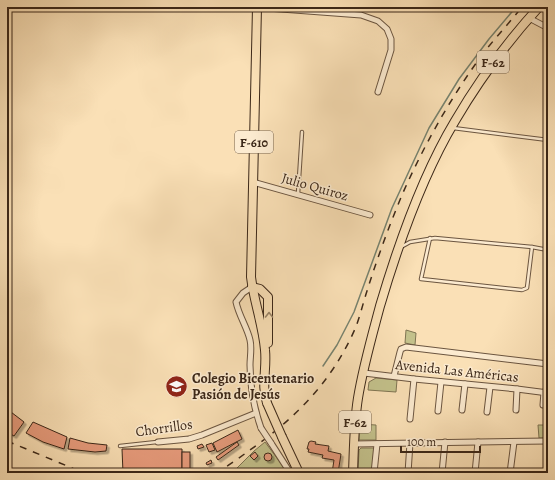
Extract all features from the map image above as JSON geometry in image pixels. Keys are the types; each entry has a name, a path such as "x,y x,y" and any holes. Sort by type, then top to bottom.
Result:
{"main road":[{"name":"F-610","path":"257,7 251,275 252,287 261,321 266,352 263,393 299,473"},
{"name":"F-62","path":"353,473 358,396 372,336 389,276 417,200 438,152 451,128 493,62 539,7"},
{"path":"252,287 260,289 268,297 269,332 266,352"}],"street":[{"path":"253,7 361,15 378,21 387,29 391,39 391,50 378,92"},
{"path":"529,18 548,28"},
{"name":"Julio Quiroz","path":"253,182 370,215"},
{"path":"252,287 243,293 236,302 250,339 252,390 256,413 261,428 289,471"},
{"path":"394,376 400,352 406,347 548,364"},
{"name":"Avenida Las Américas","path":"364,373 546,393"},
{"path":"410,419 414,379"},
{"path":"438,411 441,382"},
{"path":"462,410 465,384"},
{"path":"487,412 490,387"},
{"path":"516,410 517,389"},
{"path":"543,406 546,393"},
{"name":"Chorrillos","path":"158,442 202,435 256,413"},
{"path":"354,444 548,441"},
{"path":"442,473 445,442"},
{"path":"475,473 478,442"},
{"path":"510,473 514,442"},
{"path":"408,473 410,443"},
{"path":"374,473 377,444"}],"lane":[{"path":"451,128 548,140"},
{"path":"298,194 302,132"},
{"path":"430,238 421,279 522,290 527,288 532,247"},
{"path":"398,249 410,242 435,238 532,247 548,250"},
{"name":"Chorrillos","path":"120,446 158,442"}],"shaded area":[{"path":"406,330 416,333 415,345 405,343"},
{"path":"376,378 397,380 396,392 368,390 369,382"},
{"path":"359,424 376,425 376,440 359,440"},
{"path":"538,425 548,425 548,438 539,438"},
{"path":"265,442 288,473 232,473 254,451"},
{"path":"361,448 374,448 372,473 358,473 359,450"}],"building":[{"path":"7,409 24,422 14,436 7,432"},
{"path":"33,422 67,437 64,449 43,442 26,433"},
{"path":"238,430 242,439 217,452 213,443"},
{"path":"70,438 88,443 107,445 106,451 95,452 68,449"},
{"path":"237,442 239,445 218,460 216,457"},
{"path":"309,442 316,442 315,444 329,446 328,451 341,454 338,473 332,473 334,460 322,458 323,455 308,452 309,449 307,449"},
{"path":"212,443 215,450 209,452 206,445"},
{"path":"202,444 204,447 198,449 197,446"},
{"path":"122,449 182,449 182,472 123,473"},
{"path":"182,452 190,452 190,472 182,472"},
{"path":"255,452 258,456 254,460 250,456"},
{"path":"268,453 271,454 271,460 268,461 265,460 264,457 265,454"},
{"path":"211,460 212,463 207,465 206,463"},
{"path":"314,469 321,470 321,473 313,472"}],"waterway":[{"path":"323,366 337,345 354,312 392,208 429,128 459,79 489,39 516,7"}],"railway":[{"path":"215,473 267,437 298,411 312,397 336,365 355,329 392,219 429,139 461,85 485,51 522,7"},
{"path":"7,441 84,473"}],"place":[{"name":"Colegio Bicentenario Pasión de Jesús","path":"177,386"}]}
